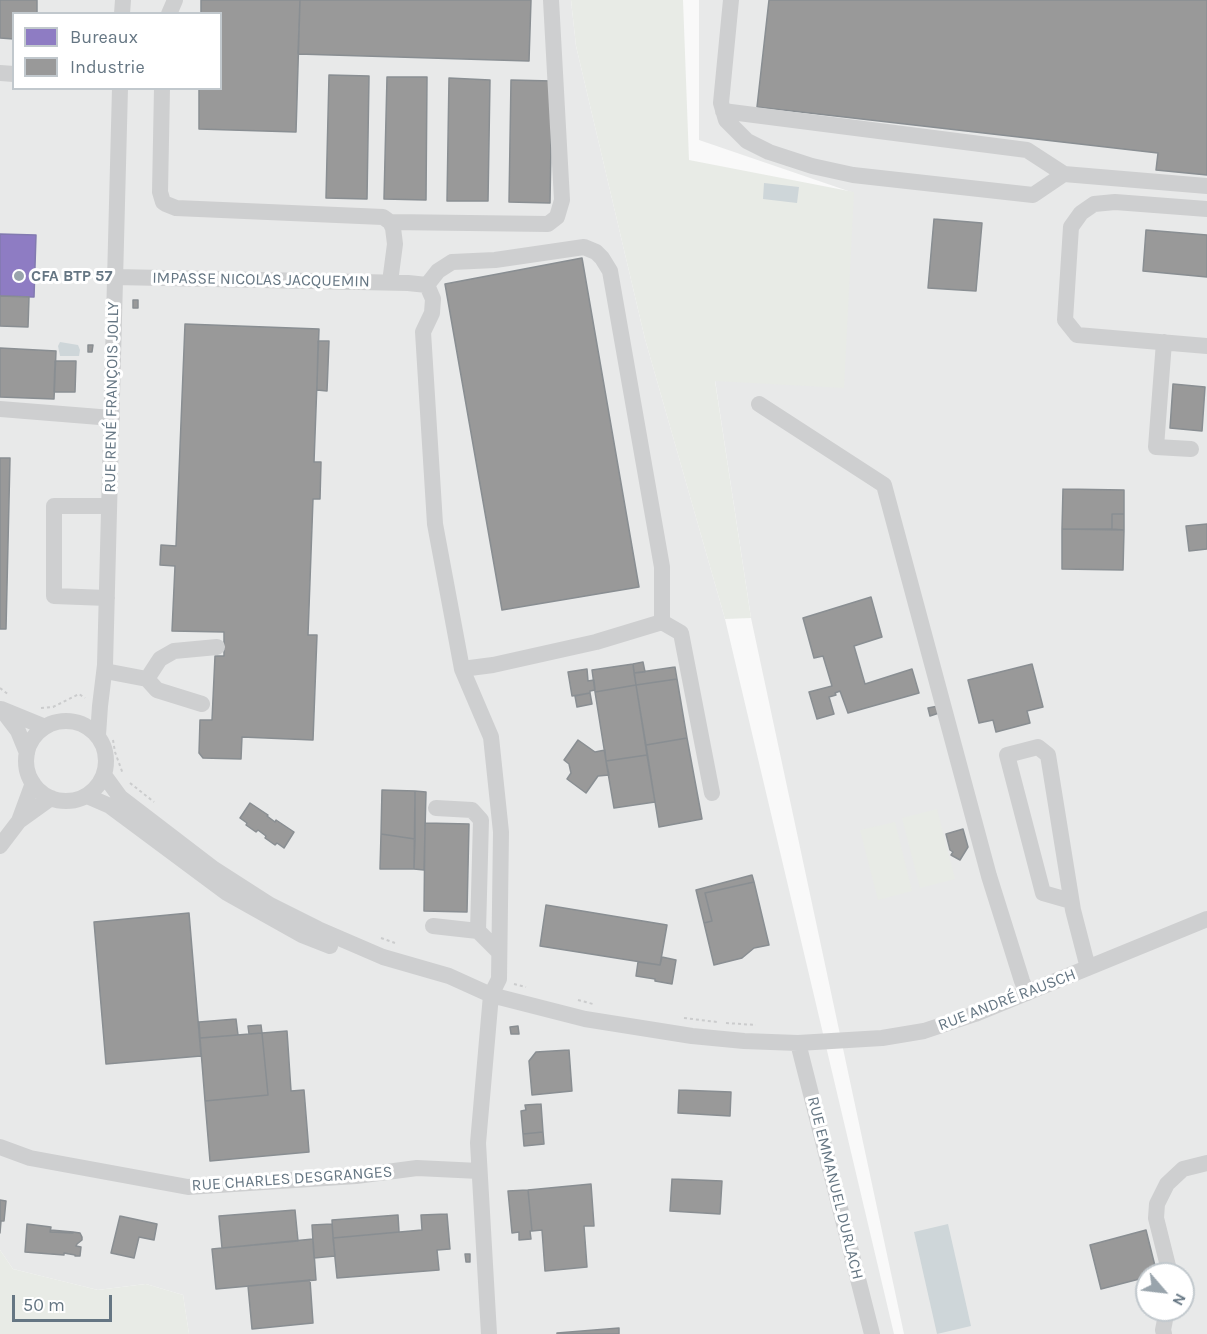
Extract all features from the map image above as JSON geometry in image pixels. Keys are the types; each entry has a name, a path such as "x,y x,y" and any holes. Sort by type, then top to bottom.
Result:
{"street":[{"path":"390,222 548,224 556,217 562,200 551,0"},
{"path":"731,0 721,103 726,120 747,141 769,152 812,166 853,175 1033,195 1064,174"},
{"name":"RUE RENÉ FRANÇOIS JOLLY","path":"105,736 100,706 105,671 120,90"},
{"path":"162,90 160,192 163,202 176,208 383,217 390,222 393,228 395,244 390,282"},
{"path":"723,111 1027,150 1064,174 1207,186"},
{"path":"1207,209 1115,202 1094,204 1081,213 1071,226 1065,320 1077,335 1207,346"},
{"path":"489,1334 478,1143 487,993 499,979 501,832 491,737 462,669 435,524 423,332 432,313 433,299 427,285 438,271 452,262 495,260 584,247 596,252 610,270 662,567 662,622"},
{"name":"IMPASSE NICOLAS JACQUEMIN","path":"115,277 390,282 427,285"},
{"path":"1164,342 1156,447 1191,449"},
{"path":"759,404 884,485 989,876 1027,993"},
{"path":"0,409 112,418"},
{"path":"107,598 54,596 54,506 109,506"},
{"path":"462,669 493,665 596,642 662,622 681,633 712,792"},
{"path":"147,679 160,659 174,651 217,647"},
{"path":"105,671 147,679 157,690 202,704"},
{"path":"4,704 45,727"},
{"path":"4,704 27,753"},
{"path":"65,721 77,722 105,736 103,744 107,765 104,776 97,787 87,796 63,801 41,792 33,783 26,764 30,743 45,727 100,706"},
{"path":"1071,901 1043,893 1007,755 1038,747 1048,755 1071,901 1088,968"},
{"path":"104,776 120,797 214,869 270,905 383,957 449,976 487,993"},
{"path":"0,846 19,821 33,783"},
{"path":"87,796 110,806 227,893 302,935 349,955 452,989 487,993"},
{"path":"19,821 51,798"},
{"path":"436,808 472,810 481,820 478,931"},
{"name":"RUE ANDRÉ RAUSCH","path":"487,993 585,1019 648,1030 734,1040 798,1043 882,1038 924,1031 975,1014 1207,919"},
{"path":"433,926 478,931 499,952"},
{"name":"RUE EMMANUEL DURLACH","path":"798,1043 872,1334"},
{"name":"RUE CHARLES DESGRANGES","path":"0,1147 30,1158 188,1187 356,1176 417,1168 480,1171"},
{"path":"1167,1262 1156,1218 1157,1204 1167,1184 1183,1169 1207,1164"}],"path":[{"path":"0,688 4,704"},
{"path":"36,708 53,706 79,694 100,706"},
{"path":"105,736 115,752 126,780 154,802"},
{"path":"378,938 400,945"},
{"path":"499,979 532,989"},
{"path":"572,999 602,1005"},
{"path":"675,1017 756,1025"}],"shaded area":[{"path":"0,0 571,0 576,46 645,339 725,619 894,1334 189,1334 183,1295 146,1284 98,1290 13,1269 0,1250"},
{"path":"571,0 683,0 689,160 854,192 844,388 715,381 751,618 725,619 645,339 576,46"},
{"path":"699,0 1207,0 1207,1334 904,1334 751,618 715,380 854,193 699,140"},
{"path":"764,183 799,187 797,203 763,199"},
{"path":"60,342 78,345 79,356 60,356 58,346"},
{"path":"937,809 955,879 920,888 902,818"},
{"path":"895,822 912,891 878,900 860,830"},
{"path":"948,1224 971,1326 937,1334 914,1232"},
{"path":"0,1250 13,1269 98,1290 146,1284 183,1295 189,1334 0,1334"}],"building: Bureaux":[{"path":"0,234 36,235 34,297 0,296"}],"building: Industrie":[{"path":"0,0 37,0 37,12 12,12 12,39 0,38"},
{"path":"201,0 300,0 296,132 199,129 199,90 222,90 222,12 201,12"},
{"path":"300,0 531,0 529,61 298,54"},
{"path":"769,0 1207,0 1207,175 1156,170 1158,153 757,107"},
{"path":"329,75 369,76 367,199 326,198"},
{"path":"387,77 427,77 426,200 384,199"},
{"path":"449,78 490,80 488,201 447,201"},
{"path":"511,80 552,81 550,203 509,202"},
{"path":"934,219 982,223 976,291 928,288"},
{"path":"1146,230 1207,235 1207,277 1143,271"},
{"path":"582,258 639,587 502,610 445,284"},
{"path":"0,296 29,297 28,327 0,326"},
{"path":"133,300 138,300 138,308 133,308"},
{"path":"185,324 319,329 314,462 321,462 320,499 313,499 308,635 317,635 313,740 242,737 241,759 203,758 199,753 200,720 212,720 215,656 224,656 224,632 172,631 175,566 160,565 161,545 176,546"},
{"path":"318,341 329,341 327,391 317,390"},
{"path":"88,345 93,345 92,352 88,352"},
{"path":"0,348 56,351 54,399 0,397"},
{"path":"55,361 76,361 75,392 54,392"},
{"path":"1173,384 1205,387 1202,431 1170,428"},
{"path":"0,458 10,458 6,629 0,629"},
{"path":"1063,489 1124,490 1124,514 1112,514 1112,529 1062,529"},
{"path":"1112,514 1124,514 1124,530 1112,529"},
{"path":"1207,524 1207,549 1189,551 1186,526"},
{"path":"1062,529 1124,530 1123,570 1062,569"},
{"path":"871,597 882,637 854,646 865,684 912,669 919,693 848,713 840,691 829,697 834,714 817,719 809,692 832,686 823,656 814,658 803,618"},
{"path":"643,662 645,672 634,673 633,664"},
{"path":"633,664 636,685 595,692 592,670"},
{"path":"1032,664 1043,707 1027,711 1030,723 996,732 993,720 979,723 968,680"},
{"path":"675,667 677,679 636,685 634,673"},
{"path":"587,669 588,681 594,680 595,690 572,696 568,672"},
{"path":"677,679 687,738 646,745 636,685"},
{"path":"636,685 647,755 606,761 595,692"},
{"path":"590,693 592,704 577,707 575,696"},
{"path":"938,706 939,713 930,716 928,708"},
{"path":"687,738 702,819 659,827 646,745"},
{"path":"578,740 595,752 605,750 609,775 598,776 586,793 567,779 571,773 569,764 564,760"},
{"path":"647,755 655,802 614,808 606,761"},
{"path":"382,790 415,791 415,839 381,834"},
{"path":"415,791 426,792 424,870 414,869"},
{"path":"250,803 275,822 276,820 294,832 284,848 277,843 275,845 258,830 256,832 246,825 247,823 240,818"},
{"path":"425,823 469,824 467,912 424,911"},
{"path":"963,829 968,847 960,860 951,855 953,852 950,850 946,834"},
{"path":"381,834 415,839 414,869 380,869"},
{"path":"752,875 754,882 705,893 712,921 704,923 696,890"},
{"path":"754,882 769,945 754,948 742,958 714,965 704,923 712,921 705,893"},
{"path":"546,905 667,925 660,965 540,946"},
{"path":"189,913 201,1056 106,1064 94,922"},
{"path":"662,957 676,960 672,984 636,976 638,962 660,965"},
{"path":"236,1019 238,1035 200,1038 199,1022"},
{"path":"261,1025 262,1033 249,1034 248,1026"},
{"path":"518,1026 519,1034 511,1034 510,1027"},
{"path":"287,1031 291,1091 304,1090 309,1152 210,1161 205,1101 268,1095 262,1033"},
{"path":"262,1033 268,1095 205,1101 200,1038"},
{"path":"569,1050 572,1091 532,1095 529,1061 536,1052"},
{"path":"679,1090 731,1092 730,1116 678,1113"},
{"path":"541,1104 543,1132 523,1134 521,1111 526,1110 525,1105"},
{"path":"543,1132 544,1144 524,1146 523,1134"},
{"path":"672,1179 722,1181 720,1214 670,1211"},
{"path":"591,1184 594,1226 584,1226 587,1267 545,1271 542,1230 532,1231 528,1190"},
{"path":"528,1190 531,1239 519,1240 519,1232 512,1233 508,1191"},
{"path":"0,1200 6,1201 0,1233"},
{"path":"295,1210 298,1241 222,1248 219,1216"},
{"path":"447,1214 450,1249 437,1250 439,1270 337,1278 333,1238 422,1230 421,1215"},
{"path":"398,1215 399,1232 333,1238 332,1220"},
{"path":"120,1216 157,1224 154,1240 139,1237 134,1258 111,1253"},
{"path":"27,1224 51,1227 50,1232 80,1233 82,1240 76,1246 81,1247 80,1256 64,1253 64,1255 25,1252"},
{"path":"332,1224 335,1256 314,1258 312,1225"},
{"path":"51,1230 73,1232 73,1233 50,1232"},
{"path":"1146,1230 1154,1262 1135,1262 1135,1280 1101,1289 1090,1245"},
{"path":"313,1239 316,1280 216,1289 212,1249"},
{"path":"465,1254 470,1254 470,1262 466,1262"},
{"path":"310,1280 313,1323 252,1329 248,1286"},
{"path":"619,1328 619,1334 557,1334 557,1333"}],"place":[{"name":"CFA BTP 57","path":"19,276"}]}
